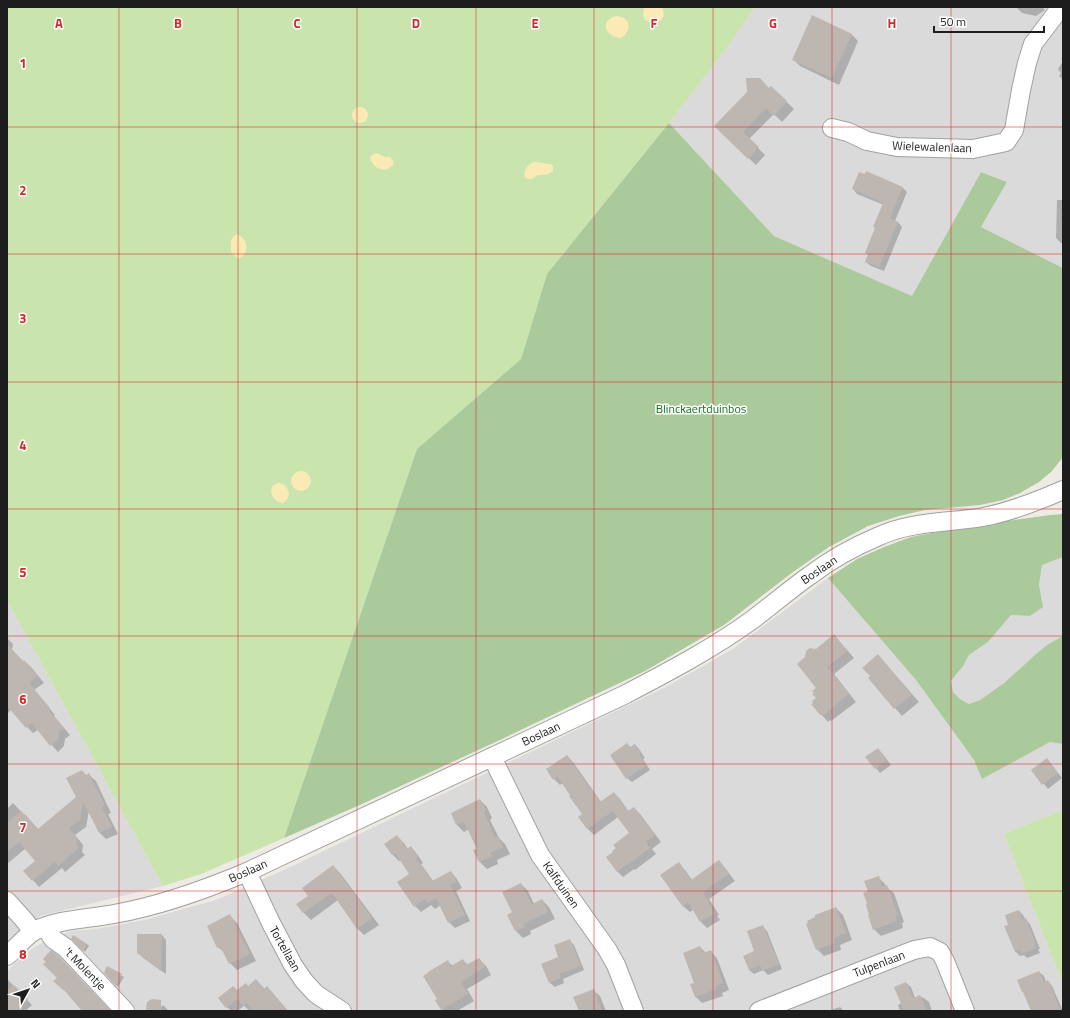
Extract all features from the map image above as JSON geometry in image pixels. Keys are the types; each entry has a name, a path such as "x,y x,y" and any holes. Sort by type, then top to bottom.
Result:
{"street":[{"name":"Wielewalenlaan","path":"832,128 848,132 867,141 897,148 973,149 1006,142 1014,130 1021,90 1033,44 1061,7"},
{"name":"Boslaan","path":"7,956 39,929 68,920 114,914 164,902 209,888 247,872 624,695 673,670 751,621 809,575 829,562 877,536 909,526 982,517 1001,513 1063,490"},
{"name":"Kalfduinen","path":"492,756 540,855 607,949 616,965 634,1011"},
{"name":"Tortellaan","path":"247,872 277,936 293,965 304,981 316,994 342,1011"},
{"name":"'t Molentje","path":"7,901 25,921 66,948 125,1011"},
{"name":"Tulpenlaan","path":"759,1011 914,950 930,947 940,952 945,961 965,1011"}],"shaded area":[{"path":"755,7 1063,7 1063,268 981,227 1007,182 981,172 912,296 774,236 669,123 728,46"},
{"path":"1063,557 1063,636 1047,645 1004,683 980,700 969,704 960,699 953,692 951,681 963,666 969,655 988,642 1011,615 1030,616 1042,607 1039,585 1042,565"},
{"path":"828,578 916,680 974,760 982,778 1050,742 1063,744 1063,810 1004,834 1063,984 1063,1011 7,1011 7,971 33,948 47,940 71,931 96,929 144,920 216,900 286,869 666,687 733,649"},
{"path":"7,600 163,886 40,916 7,943"}],"green space":[{"path":"7,7 755,7 728,46 669,123 547,274 521,359 417,449 284,838 201,874 163,886 7,600"},
{"name":"Blinckaertduinbos","path":"669,123 774,236 912,296 981,172 1007,182 981,227 1063,268 1063,457 1052,471 1039,482 1020,493 1003,500 980,505 925,510 899,516 868,526 829,547 793,572 724,625 645,671 362,804 284,838 417,449 521,359 547,274"},
{"path":"1063,514 1063,557 1042,565 1039,585 1043,607 1030,616 1011,615 988,642 969,655 963,666 951,681 953,692 960,699 969,704 980,700 1004,683 1047,645 1063,636 1063,744 1050,742 982,779 974,760 916,680 828,578 857,559 911,537 958,528"},
{"path":"1063,810 1063,984 1004,834"}],"sand":[{"path":"644,7 662,7 664,16 657,22 645,20 643,15"},
{"path":"616,16 625,19 629,24 629,28 625,35 621,38 611,35 606,28 607,21"},
{"path":"357,107 363,107 368,112 366,121 363,123 357,123 352,118 352,112"},
{"path":"377,153 385,157 390,157 394,164 385,170 379,169 372,163 370,157"},
{"path":"534,162 551,164 553,171 538,175 531,179 525,178 526,168"},
{"path":"237,234 244,239 246,243 245,253 238,259 231,252 232,240"},
{"path":"301,471 308,474 311,481 308,488 301,491 294,488 291,481 294,474"},
{"path":"278,483 287,488 289,494 283,503 278,502 275,499 271,491 273,485"}],"building":[{"path":"812,15 852,34 832,78 792,60"},
{"path":"746,78 760,78 769,88 771,86 787,101 774,116 766,108 743,132 759,147 748,159 714,126 747,92"},
{"path":"866,171 903,187 890,218 898,222 879,267 865,262 868,254 865,253 875,228 873,227 883,203 852,189 859,172 865,174"},
{"path":"834,634 847,651 827,667 849,694 824,715 820,715 811,704 816,698 812,694 814,693 812,691 816,688 797,664 805,657 806,651 810,648 816,649"},
{"path":"7,644 38,676 29,683 50,708 48,709 64,728 59,732 58,740 50,746 32,723 26,728 7,706"},
{"path":"878,654 912,695 894,709 868,678 870,676 862,668"},
{"path":"627,743 630,747 635,744 641,753 639,754 647,765 626,779 610,755"},
{"path":"878,748 887,760 875,769 865,757"},
{"path":"567,755 600,802 614,792 628,811 634,807 655,835 646,842 650,848 617,872 606,857 616,848 613,845 629,833 613,811 587,829 578,817 582,814 569,796 570,795 557,776 553,780 546,769"},
{"path":"1047,758 1058,773 1042,785 1031,770"},
{"path":"82,770 85,776 89,773 105,806 102,807 112,827 99,833 83,801 80,820 69,828 77,838 76,844 79,848 58,866 55,862 32,881 23,871 35,861 19,842 7,852 7,823 21,811 38,829 76,797 66,778"},
{"path":"480,799 495,837 498,836 503,847 490,853 492,856 479,862 473,850 477,849 464,822 456,825 451,813"},
{"path":"397,835 407,849 411,846 418,856 416,858 432,881 451,871 457,882 450,885 465,915 448,923 436,898 428,903 425,899 414,907 397,882 409,874 395,853 392,855 384,844"},
{"path":"719,860 729,874 703,892 713,909 714,914 700,922 688,902 683,907 660,875 679,862 691,880"},
{"path":"333,865 372,918 357,929 332,893 303,913 296,904 308,896 302,888"},
{"path":"879,876 882,887 887,885 898,915 895,916 897,921 873,930 868,915 867,903 863,893 868,891 864,881"},
{"path":"521,883 532,904 542,899 548,912 523,924 525,927 515,931 507,915 512,912 502,892"},
{"path":"836,907 846,933 833,938 835,943 816,950 806,924 808,923 807,921 815,917 815,915"},
{"path":"1019,910 1022,919 1026,918 1036,944 1034,945 1036,948 1021,954 1020,950 1015,952 1004,926 1008,925 1005,915"},
{"path":"230,914 250,954 229,964 220,946 217,948 207,926"},
{"path":"763,925 779,964 762,971 760,965 749,970 743,956 754,951 747,931"},
{"path":"137,934 162,934 161,971 137,953"},
{"path":"73,935 87,944 83,951 71,939"},
{"path":"570,939 581,966 559,974 561,978 549,983 541,964 558,957 554,945"},
{"path":"700,946 703,953 711,950 723,983 716,986 717,989 695,997 690,984 694,983 683,953"},
{"path":"51,950 59,956 111,1011 82,1011 64,990 53,981 57,978 43,964 46,962 43,959"},
{"path":"479,958 485,967 461,982 468,994 441,1010 435,1000 437,999 423,976 448,960 451,966 463,959 466,965"},
{"path":"107,966 122,974 116,986 104,973"},
{"path":"1039,971 1044,982 1048,980 1061,1011 1031,1011 1017,980"},
{"path":"256,979 264,989 267,986 288,1011 253,1011 247,1003 243,1006 237,999 226,1008 218,998 233,986 237,990 246,983 248,986"},
{"path":"906,982 913,998 920,995 927,1011 904,1011 894,987"},
{"path":"14,985 28,999 16,1011 7,1011 7,991"},
{"path":"594,989 602,1011 579,1011 573,997"},
{"path":"152,999 161,1000 161,1011 146,1011 147,1002"}]}
